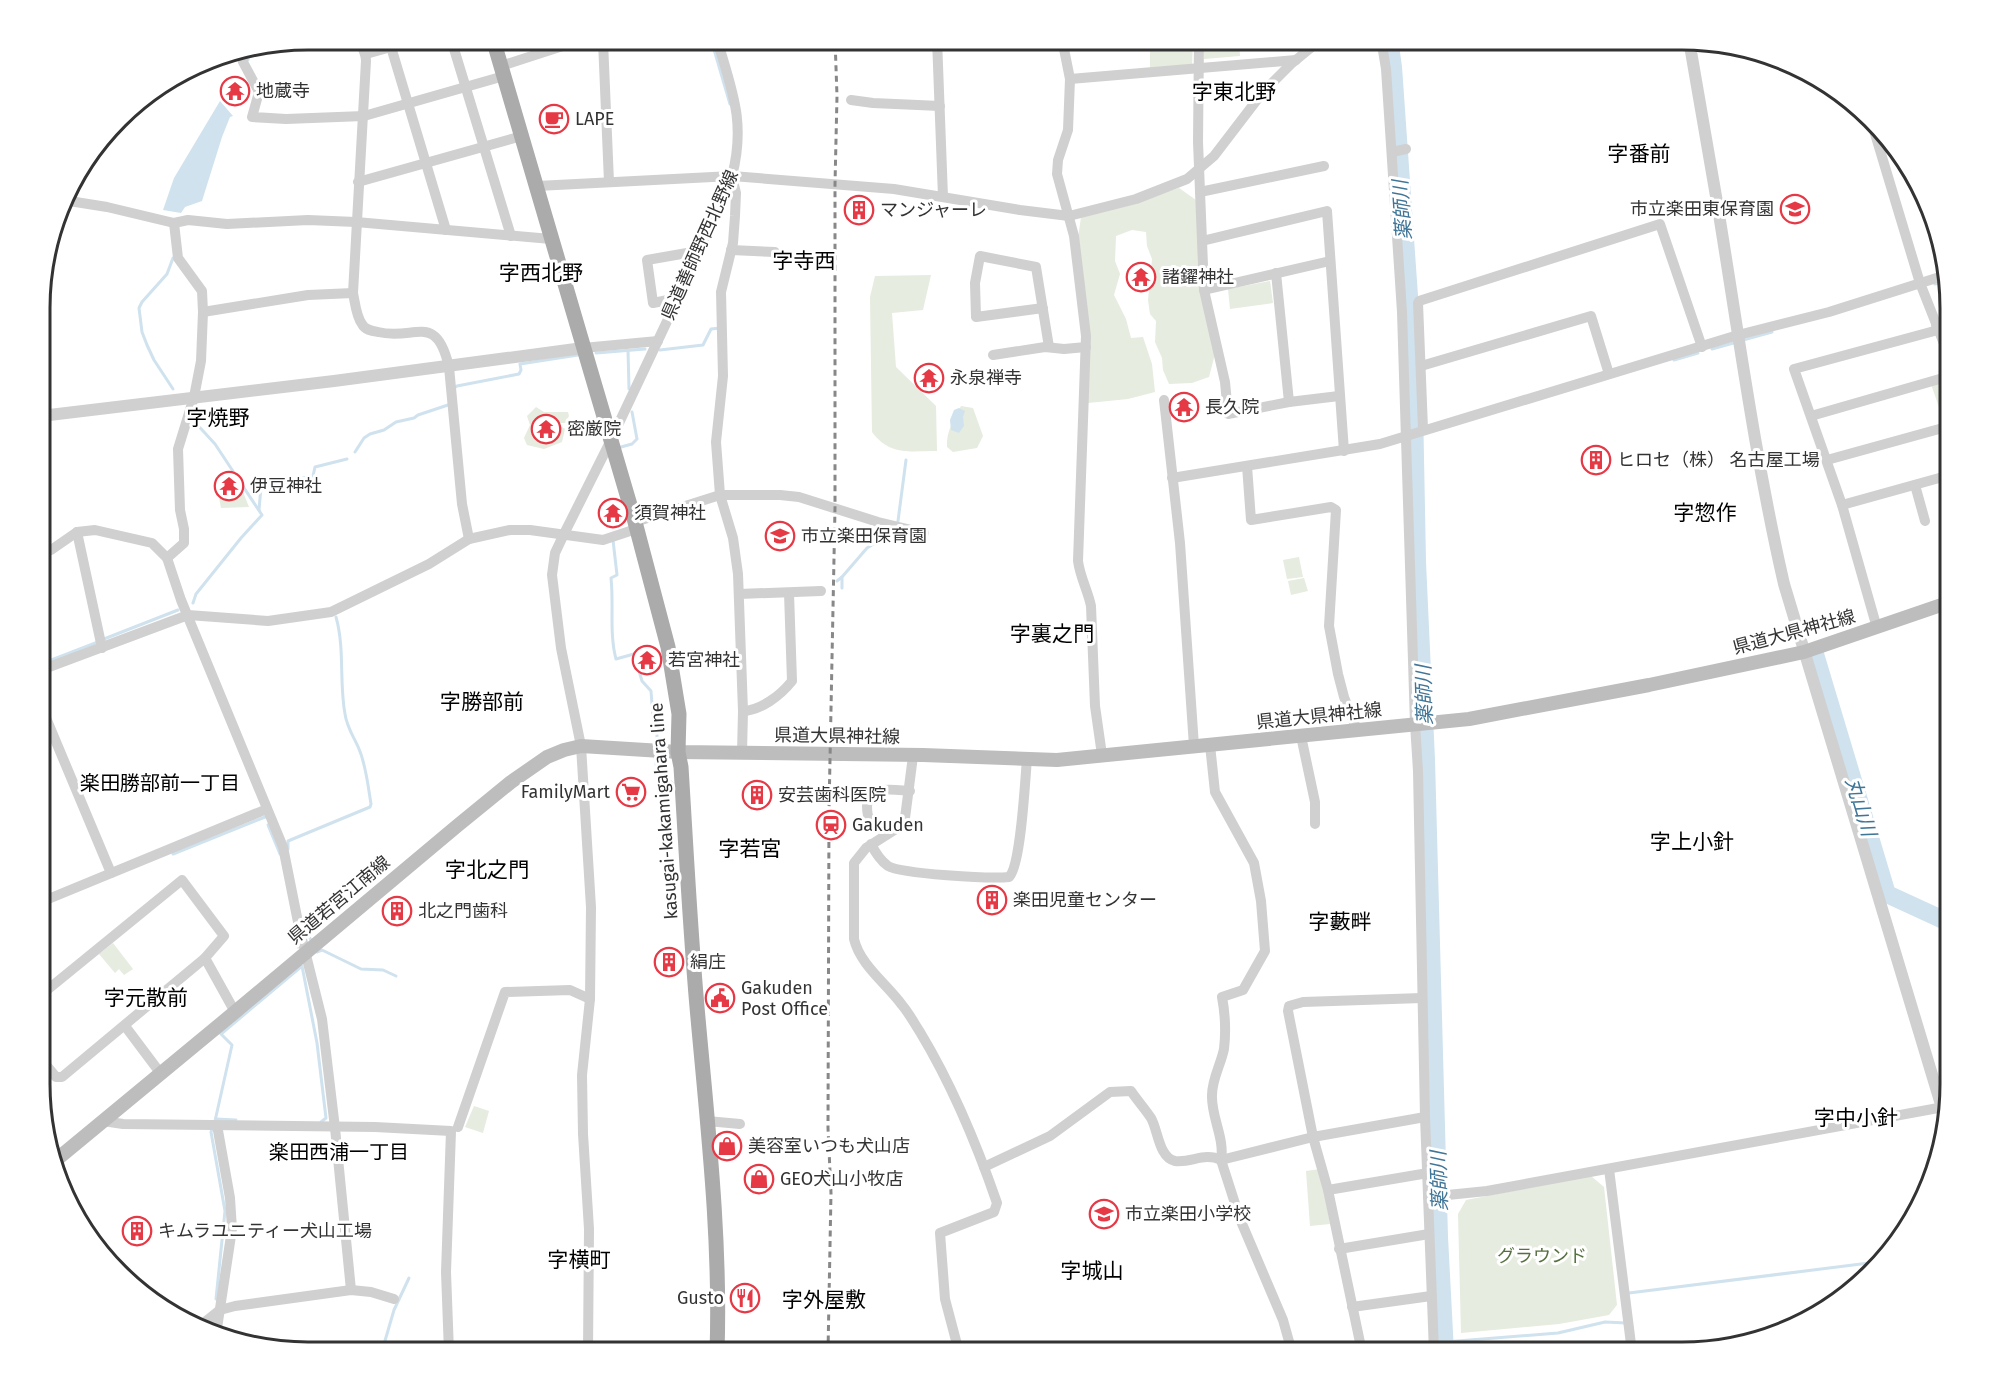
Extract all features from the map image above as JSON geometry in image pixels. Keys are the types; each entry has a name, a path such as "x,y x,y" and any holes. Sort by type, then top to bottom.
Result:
{"main road":[{"name":"kasugai-kakamigahara line","path":"496,50 668,647 679,714 678,752 681,767 694,980 707,1121 718,1300 717,1342"},
{"name":"県道大県神社線","path":"678,752 1056,760 1469,719 1649,685 1804,652 1940,606"},
{"name":"県道若宮江南線","path":"60,1156 161,1074 305,951 512,782 547,757 581,746 678,752"}],"street":[{"path":"363,50 366,54 364,116 358,182 353,293 361,324 369,330 385,334 426,332 437,337 445,349 449,367 462,504 469,539"},
{"path":"366,54 380,50"},
{"path":"392,50 446,230"},
{"path":"455,50 511,236"},
{"path":"243,58 243,62 252,75 259,92 252,117 286,119 364,116 466,87 555,50"},
{"path":"603,50 609,182"},
{"name":"県道善師野西北野線","path":"588,1342 589,1229 582,1075 590,999 591,907 581,746 561,648 553,583 555,553 658,341 732,176 737,159 738,121 736,105 720,50"},
{"path":"938,50 943,197"},
{"path":"1064,50 1070,79 1068,130 1057,168 1076,247 1086,347 1078,561 1079,573 1089,594 1091,606 1095,706 1102,755"},
{"path":"1199,50 1200,192 1204,290 1225,382 1228,414 1289,402 1339,396"},
{"path":"537,186 732,176 883,187 1069,216 1118,204 1187,179 1214,156 1263,92 1306,50"},
{"path":"1383,50 1402,312 1415,724 1419,771 1425,1117 1431,1197 1428,1234 1433,1342"},
{"path":"1691,50 1767,510 1784,584 1940,1088"},
{"path":"1070,79 1296,60"},
{"path":"851,100 940,106"},
{"path":"358,182 522,136"},
{"path":"1875,137 1920,283 1940,334"},
{"path":"1392,152 1406,149"},
{"path":"1200,192 1324,166"},
{"path":"732,176 736,193 735,216 721,301 723,376 716,442 720,495 733,538 738,574 743,711 742,753"},
{"path":"72,202 174,223 188,220 227,224 308,220 357,222 551,239"},
{"path":"1203,242 1327,211 1344,451"},
{"path":"167,558 184,543 180,510 178,449 194,398 201,361 203,312 202,291 178,258 174,223"},
{"path":"1422,429 1418,302 1660,224 1702,347"},
{"path":"731,249 775,252"},
{"path":"678,298 653,303 647,260 687,253 695,259"},
{"path":"1043,308 976,317 975,284 980,256 1036,267 1043,308 1049,348"},
{"path":"1204,290 1330,261"},
{"path":"1276,273 1289,402"},
{"path":"1173,478 1344,451 1406,437 1422,429 1738,335 1829,312 1938,277"},
{"path":"203,312 229,310 308,296 353,293"},
{"path":"1421,366 1591,316 1609,374"},
{"path":"1877,628 1842,505 1794,369 1940,325"},
{"path":"50,415 449,367 583,348 658,341"},
{"path":"993,355 1049,348 1086,347"},
{"path":"1811,416 1940,379"},
{"path":"1164,400 1180,543 1194,746"},
{"path":"1827,460 1940,429"},
{"path":"1247,466 1251,520 1331,507 1336,510 1329,626 1340,682 1357,730"},
{"path":"1842,505 1940,478"},
{"path":"1915,485 1925,521"},
{"path":"50,666 101,642 188,615 268,621 331,612 429,564 469,539 510,530 603,540 720,495 799,497 878,522 924,533"},
{"path":"50,550 77,532 95,530 152,543 167,558 283,847 322,1019 351,1290"},
{"path":"77,532 101,642"},
{"path":"739,594 821,591"},
{"path":"743,711 756,710 785,690 792,681 789,593"},
{"path":"50,727 111,873"},
{"path":"1301,736 1315,802 1315,824"},
{"path":"1210,745 1215,792 1254,863 1262,900 1265,951 1243,990 1222,997 1225,1028 1224,1049 1212,1095 1214,1114 1223,1150 1221,1160 1240,1219 1283,1320 1289,1342"},
{"path":"913,756 905,818 899,827 861,852 854,863 854,939 856,947 867,964 902,1005 942,1072 984,1167 997,1203 994,1212 940,1233 945,1299 956,1342"},
{"path":"871,844 887,865 898,869 958,876 1009,877 1014,871 1018,853 1027,759"},
{"path":"886,836 882,828 869,819 868,801 872,794 880,790 910,791"},
{"path":"50,898 267,809"},
{"path":"50,988 183,880 224,936 205,958 62,1077 56,1077 50,1070"},
{"path":"205,958 235,1012"},
{"path":"458,1127 505,992 570,990 590,999"},
{"path":"1360,1342 1328,1190 1313,1137 1288,1011 1289,1006 1314,1001 1422,998"},
{"path":"125,1026 161,1074"},
{"path":"984,1167 1050,1136 1110,1092 1131,1091 1152,1119 1164,1153 1168,1158 1181,1161 1203,1156 1214,1156 1221,1160 1313,1137 1425,1117"},
{"path":"1431,1197 1609,1169 1939,1108"},
{"path":"103,1121 123,1124 451,1131 446,1272 449,1342"},
{"path":"707,1121 740,1124"},
{"path":"214,1125 230,1198 232,1228 218,1325"},
{"path":"1609,1169 1631,1342"},
{"path":"1328,1190 1428,1173"},
{"path":"1339,1249 1428,1234"},
{"path":"206,1321 220,1310 236,1306 351,1290 371,1292 394,1299"},
{"path":"1352,1307 1431,1296"}],"green space":[{"path":"1150,50 1193,50 1192,67 1150,69"},
{"path":"1204,50 1240,50 1240,56 1204,59"},
{"name":"諸鑃神社","path":"1179,188 1196,200 1200,262 1215,354 1209,377 1192,383 1169,384 1155,342 1156,321 1150,314 1148,300 1152,259 1147,246 1146,232 1132,230 1116,236 1115,261 1120,274 1114,295 1126,319 1131,338 1143,337 1152,364 1155,392 1128,399 1088,403 1078,238 1081,217"},
{"path":"931,275 923,310 892,313 896,367 936,406 937,451 901,451 886,445 872,432 870,297 875,276"},
{"path":"1270,281 1273,303 1230,309 1228,289"},
{"path":"1940,382 1940,410 1931,384"},
{"path":"961,406 973,408 983,436 977,448 953,452 947,447 948,436"},
{"path":"536,407 544,412 568,412 569,416 565,423 558,423 549,418 540,421 537,428 539,436 545,437 556,434 560,426 565,429 562,442 544,449 527,445 524,438 530,425 527,416"},
{"path":"218,492 243,492 249,507 221,508"},
{"path":"1299,557 1303,577 1287,579 1283,560"},
{"path":"1304,578 1308,591 1291,595 1288,581"},
{"path":"113,943 133,969 124,975 119,969 115,973 99,954"},
{"path":"474,1106 489,1111 483,1133 465,1127"},
{"path":"1320,1169 1330,1224 1310,1226 1306,1171"},
{"name":"グラウンド","path":"1591,1176 1604,1187 1617,1305 1609,1315 1559,1324 1461,1333 1458,1214 1466,1200"}],"water":[{"path":"220,101 233,116 230,117 222,137 202,201 185,207 181,213 163,210 174,178"},
{"path":"959,408 965,411 964,426 959,433 951,430 950,420 954,410"}],"waterway":[{"path":"714,50 730,104"},
{"name":"薬師川","path":"1391,50 1413,353 1417,562 1426,760 1439,1237 1444,1342"},
{"path":"173,258 167,274 139,308 142,332 147,345 173,389"},
{"path":"1935,284 1939,283"},
{"path":"660,350 703,345 711,329 720,328"},
{"path":"1743,340 1772,332"},
{"path":"1712,349 1737,342"},
{"path":"596,353 645,349"},
{"path":"628,350 629,389"},
{"path":"1674,360 1698,353"},
{"path":"454,388 519,374 520,364 578,355"},
{"path":"355,452 364,438 370,434 384,430 396,422 448,405"},
{"path":"621,447 632,444 637,439 632,412"},
{"path":"193,420 215,444 262,515 196,594 193,603"},
{"path":"259,510 261,487 313,476 315,467 347,459"},
{"path":"898,521 906,460"},
{"path":"842,588 842,577 867,548 894,531"},
{"path":"613,540 617,575 611,578 616,659 634,654 642,681 651,691 657,741"},
{"path":"837,581 842,577"},
{"path":"104,639 178,610"},
{"path":"288,849 288,841 370,807 371,804 363,762 345,714 339,629 336,617"},
{"path":"50,661 98,642"},
{"name":"丸山川","path":"1815,654 1887,894 1940,918"},
{"path":"655,756 657,770 672,783"},
{"path":"173,854 265,817"},
{"path":"268,825 280,854"},
{"path":"304,929 311,940"},
{"path":"295,934 298,947"},
{"path":"317,952 322,950 361,969 383,970 396,976"},
{"path":"215,1121 232,1045 221,1034 302,966 317,1043 326,1118 321,1122"},
{"path":"216,1119 236,1120"},
{"path":"213,1127 211,1132 225,1211 216,1299"},
{"path":"1629,1293 1867,1263"},
{"path":"385,1342 394,1310 409,1278"},
{"path":"1445,1342 1558,1333 1605,1322 1626,1323"}],"railway":[{"path":"828,1342 831,1193 828,1128 829,810 835,508 835,50"}],"place":[{"name":"地蔵寺","path":"235,91"},
{"name":"LAPE","path":"554,119"},
{"name":"市立楽田東保育園","path":"1795,209"},
{"name":"マンジャーレ","path":"859,210"},
{"name":"諸鑃神社","path":"1141,277"},
{"name":"永泉禅寺","path":"929,378"},
{"name":"長久院","path":"1184,407"},
{"name":"密厳院","path":"546,429"},
{"name":"ヒロセ（株） 名古屋工場","path":"1596,460"},
{"name":"伊豆神社","path":"229,486"},
{"name":"須賀神社","path":"613,513"},
{"name":"市立楽田保育園","path":"780,536"},
{"name":"若宮神社","path":"647,660"},
{"name":"FamilyMart","path":"631,792"},
{"name":"安芸歯科医院","path":"757,795"},
{"name":"Gakuden","path":"831,825"},
{"name":"楽田児童センター","path":"992,900"},
{"name":"北之門歯科","path":"397,911"},
{"name":"絹庄","path":"669,962"},
{"name":"Gakuden Post Office","path":"720,998"},
{"name":"美容室いつも犬山店","path":"727,1146"},
{"name":"GEO犬山小牧店","path":"759,1179"},
{"name":"市立楽田小学校","path":"1104,1214"},
{"name":"キムラユニティー犬山工場","path":"137,1231"},
{"name":"Gusto","path":"745,1298"}],"district":[{"name":"字東北野","path":"1234,92"},
{"name":"字番前","path":"1639,154"},
{"name":"字寺西","path":"804,261"},
{"name":"字西北野","path":"541,273"},
{"name":"字焼野","path":"218,418"},
{"name":"字惣作","path":"1705,513"},
{"name":"字裏之門","path":"1052,634"},
{"name":"字勝部前","path":"482,702"},
{"name":"楽田勝部前一丁目","path":"160,783"},
{"name":"字上小針","path":"1692,842"},
{"name":"字若宮","path":"750,849"},
{"name":"字北之門","path":"487,870"},
{"name":"字藪畔","path":"1340,922"},
{"name":"字元散前","path":"146,998"},
{"name":"字中小針","path":"1856,1118"},
{"name":"楽田西浦一丁目","path":"339,1152"},
{"name":"字横町","path":"579,1260"},
{"name":"字城山","path":"1092,1271"},
{"name":"字外屋敷","path":"824,1300"}]}
